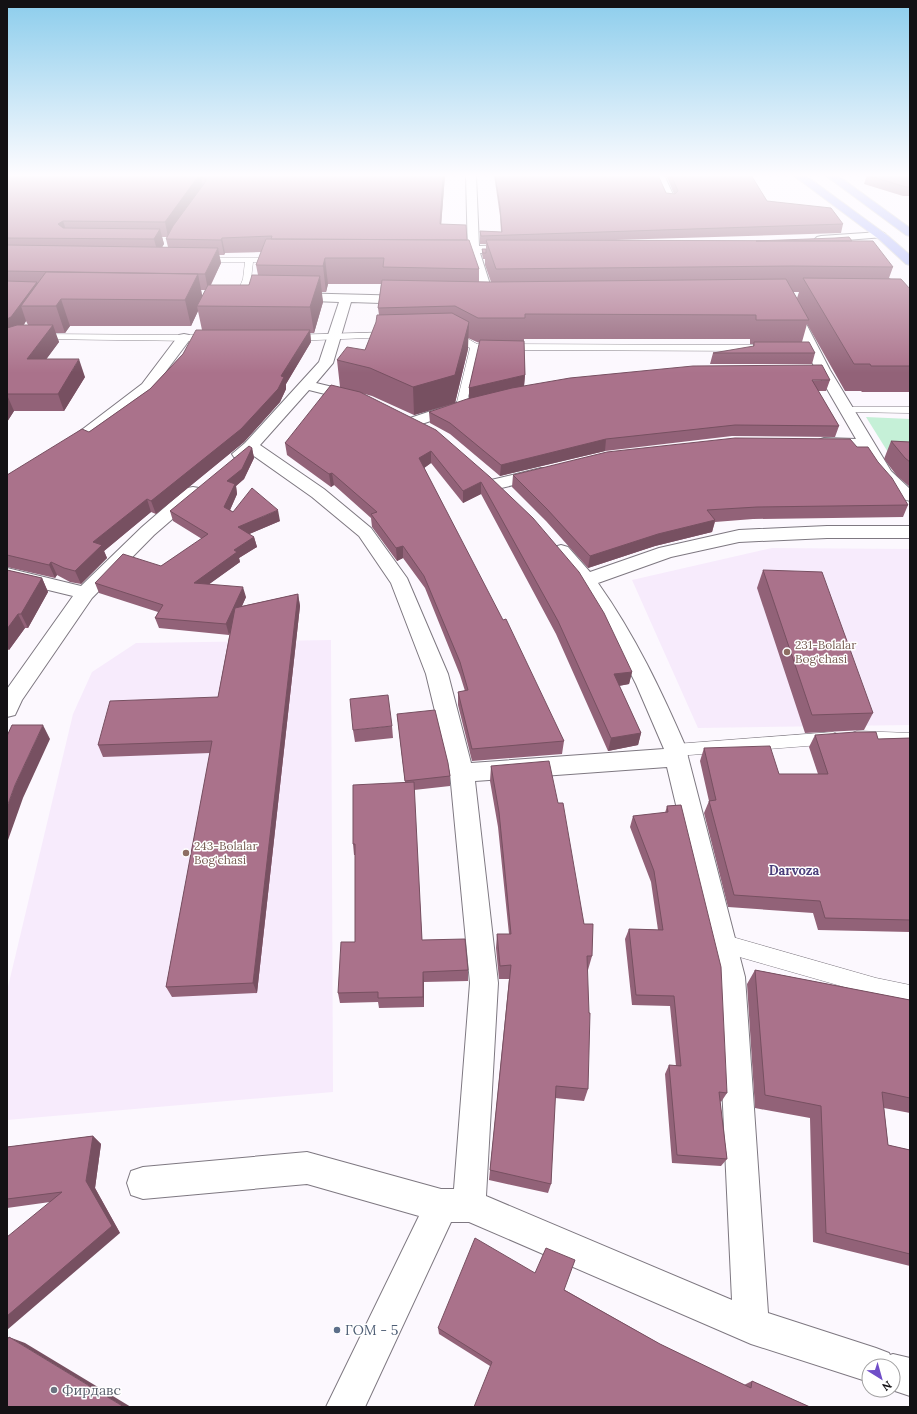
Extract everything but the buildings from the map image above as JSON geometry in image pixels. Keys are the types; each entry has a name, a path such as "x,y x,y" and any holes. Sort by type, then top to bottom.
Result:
{"main road":[{"path":"887,241 910,261"}],"street":[{"path":"474,241 474,256 489,300"},
{"path":"474,250 520,249"},
{"path":"225,296 255,296"},
{"path":"278,297 426,300"},
{"path":"789,297 807,349 823,370 865,444 891,482 905,494 910,496"},
{"path":"228,464 250,446 326,363 346,299"},
{"path":"473,300 505,300"},
{"path":"68,446 87,434 147,387 184,338"},
{"path":"807,370 823,370"},
{"path":"305,385 346,394 394,413 437,435"},
{"path":"394,413 461,406 475,403"},
{"path":"810,444 865,444"},
{"path":"250,446 318,493 365,532 400,582 437,674 462,773 484,984 455,1206 345,1407"},
{"path":"479,469 505,492 558,468"},
{"path":"7,709 85,593 148,530 204,483"},
{"path":"544,532 586,580 624,637 646,681 676,753 731,977 751,1326"},
{"path":"586,580 666,552 739,536 827,532 910,532"},
{"path":"7,574 85,593"},
{"path":"462,773 676,753"},
{"path":"143,1183 307,1168 455,1206 751,1326 861,1361"}],"lane":[{"path":"193,260 288,260"},
{"path":"240,296 246,284 249,272 249,260"},
{"path":"279,338 334,338 404,335"},
{"path":"440,335 455,335 475,347 772,348"},
{"path":"29,337 208,338"},
{"path":"461,406 475,347"},
{"path":"846,410 910,410"},
{"path":"676,753 849,737 910,739"},
{"path":"722,943 876,987 910,994"}],"shaded area":[{"name":"231-Bolalar Bog'chasi","path":"772,548 910,549 910,725 698,728 632,580"},
{"name":"243-Bolalar Bog'chasi","path":"331,640 333,1092 7,1120 7,991 73,714 92,672 136,643"}],"green space":[{"path":"866,417 910,419 910,457 891,457"}],"place":[{"name":"231-Bolalar Bog'chasi","path":"787,652"},
{"name":"243-Bolalar Bog'chasi","path":"186,853"},
{"name":"ГОМ - 5","path":"337,1330"},
{"name":"Фирдавс","path":"54,1390"}],"district":[{"name":"Darvoza","path":"794,870"}]}
